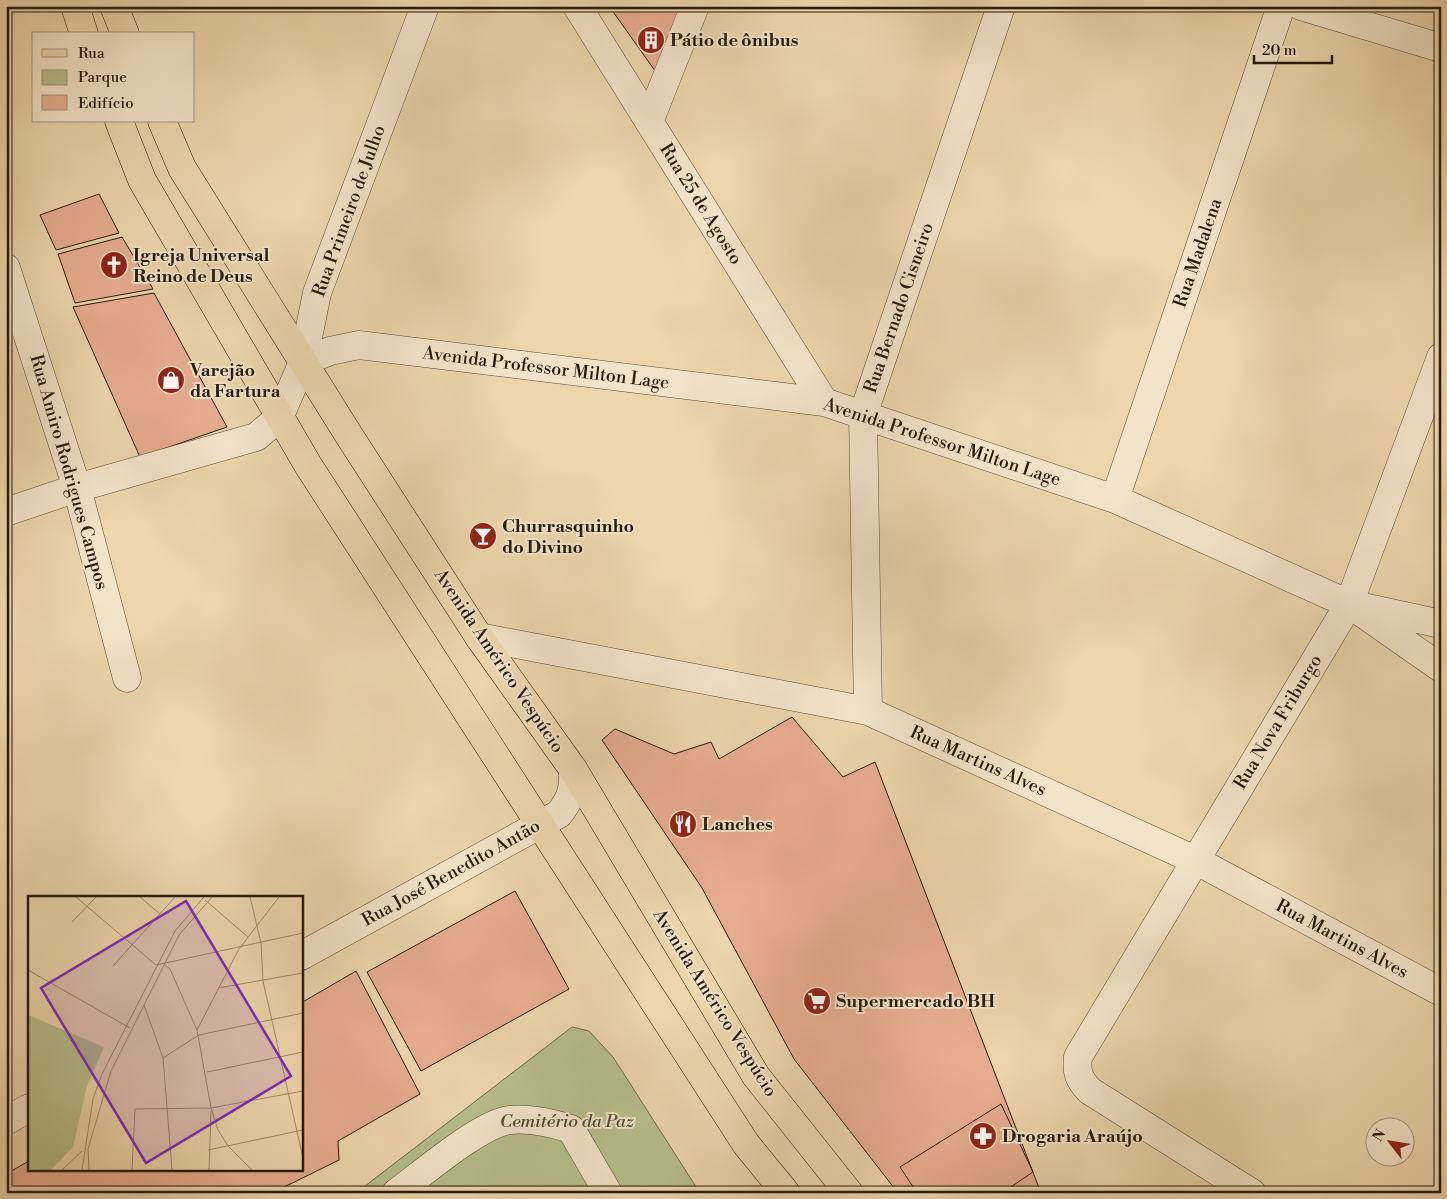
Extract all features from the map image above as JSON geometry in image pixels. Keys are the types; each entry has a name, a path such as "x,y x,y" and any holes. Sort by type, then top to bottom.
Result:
{"main road":[{"path":"75,6 83,32"},
{"path":"114,6 124,32"},
{"path":"119,122 142,180 279,418 746,1144 786,1193"},
{"name":"Avenida Américo Vespúcio","path":"162,122 182,168 303,362 479,637 573,769 756,1076 849,1193"}],"street":[{"name":"Rua Primeiro de Julho","path":"279,418 303,362 318,293 425,6"},
{"name":"Rua 25 de Agosto","path":"577,6 824,402"},
{"path":"649,122 695,6"},
{"name":"Rua Bernado Cisneiro","path":"868,711 863,415 1001,6"},
{"name":"Rua Madalena","path":"1115,499 1281,6"},
{"path":"1301,6 1441,48"},
{"name":"Rua Amiro Rodrigues Campos","path":"6,268 77,488 127,678"},
{"name":"Avenida Professor Milton Lage","path":"303,362 330,351 359,345 824,402 1115,499 1349,604 1441,624"},
{"name":"Rua Nova Friburgo","path":"1252,1193 1090,1091 1080,1081 1076,1068 1078,1057 1086,1040 1349,604 1441,357"},
{"path":"6,512 77,488 256,436 279,418"},
{"path":"1349,604 1441,668"},
{"name":"Rua Martins Alves","path":"479,637 868,711 1195,860 1441,992"},
{"name":"Rua José Benedito Antão","path":"302,955 559,814 568,802 574,786 573,769"},
{"path":"6,1121 28,1109"},
{"path":"396,1193 482,1131 509,1120 549,1122 571,1129 608,1193"}],"green space":[{"name":"Cemitério da Paz","path":"572,1027 589,1031 613,1057 700,1193 356,1193"}],"building":[{"name":"Pátio de ônibus","path":"609,6 680,6 658,75"},
{"path":"99,194 119,233 56,250 40,215"},
{"path":"122,237 153,289 75,303 58,254"},
{"path":"154,293 227,427 140,457 73,307"},
{"path":"792,717 843,777 875,762 1041,1193 898,1193 794,1059 702,888 602,740 615,729 674,754 711,742 719,759"},
{"path":"515,891 569,989 421,1071 367,972"},
{"path":"356,971 420,1094 338,1141 339,1160 272,1193 6,1193 6,1174 28,1162 28,1172 302,1172 302,1002"},
{"name":"Drogaria Araújo","path":"1001,1104 1033,1172 1002,1193 917,1193 900,1167"}],"place":[{"name":"Pátio de ônibus","path":"651,40"},
{"name":"Igreja Universal Reino de Deus","path":"114,265"},
{"name":"Varejão da Fartura","path":"171,380"},
{"name":"Churrasquinho do Divino","path":"483,536"},
{"name":"Lanches","path":"683,824"},
{"name":"Supermercado BH","path":"817,1001"},
{"name":"Drogaria Araújo","path":"983,1136"}]}
